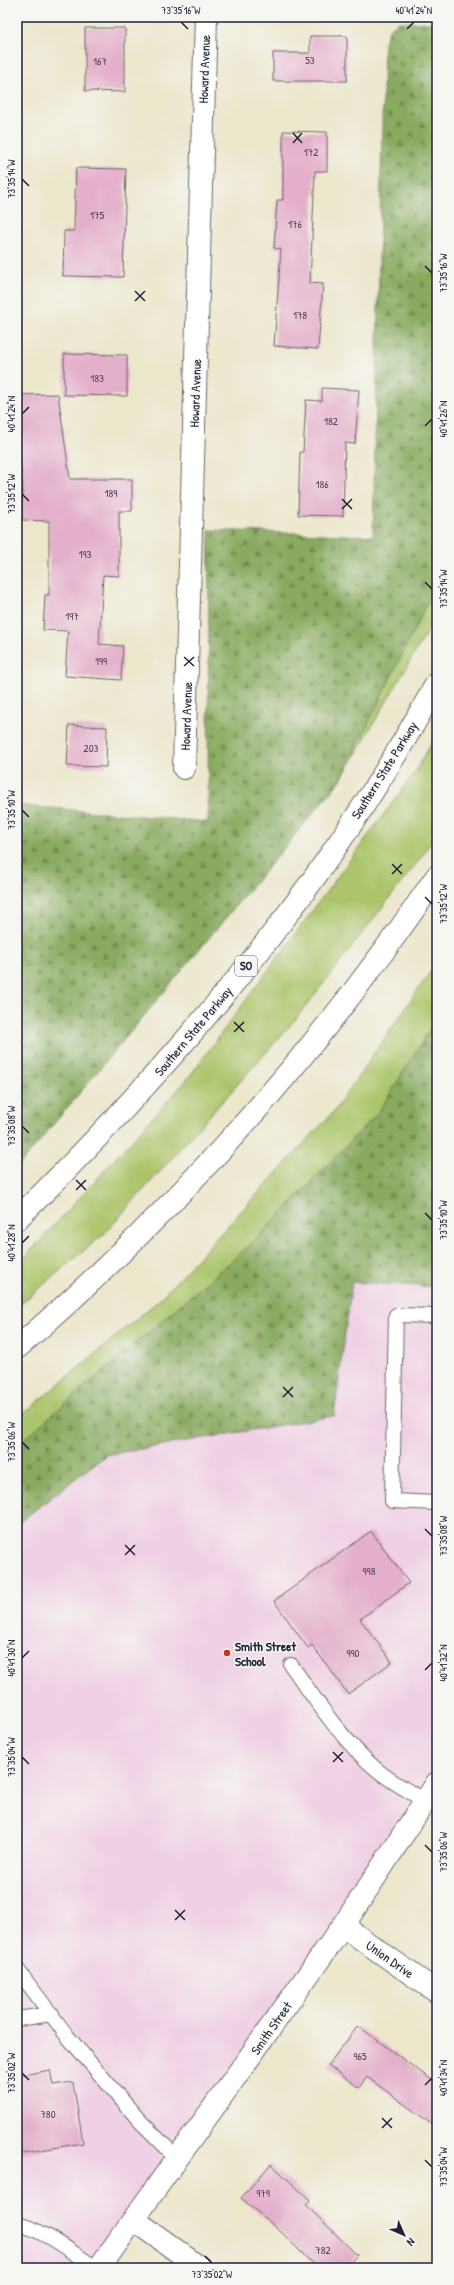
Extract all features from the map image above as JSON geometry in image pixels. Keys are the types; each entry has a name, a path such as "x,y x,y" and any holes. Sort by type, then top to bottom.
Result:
{"main road":[{"name":"Howard Avenue","path":"184,768 206,17"},
{"name":"Southern State Parkway","path":"17,1219 134,1099 246,966 317,872 353,820 381,778 437,683"},
{"path":"17,1348 150,1224 272,1092 347,1001 437,876"},
{"name":"Smith Street","path":"99,2268 343,1926 437,1783"},
{"name":"Union Drive","path":"343,1926 437,1992"},
{"path":"134,2220 200,2268"}],"lane":[{"path":"437,1316 396,1315 392,1501 437,1503"},
{"path":"291,1665 330,1719 354,1748 378,1770 425,1801"},
{"path":"17,1968 68,2037 139,2120 178,2159"},
{"path":"17,2019 52,2014"},
{"path":"17,2224 26,2226 44,2236 96,2268"}],"shaded area":[{"name":"Smith Street School","path":"352,1282 437,1287 437,1783 343,1926 85,2268 17,2268 17,1524 106,1455 334,1416"}],"green space":[{"path":"399,22 437,23 437,583 340,781 17,1168 17,805 208,822 209,530 373,536 384,43 390,28"},
{"path":"437,583 437,615 340,781"},
{"path":"437,733 437,832 423,855 295,1020 105,1233 17,1307 17,1266 186,1081 416,771"},
{"path":"437,962 437,1018 378,1113 250,1245 17,1445 17,1419 158,1301 335,1110"},
{"path":"437,1018 437,1287 352,1282 334,1416 106,1455 17,1524 17,1445 250,1245 378,1113"}],"building":[{"path":"85,28 125,28 125,92 85,91"},
{"path":"310,36 347,36 347,81 273,81 273,53 310,53"},
{"path":"283,131 327,132 327,171 315,171 310,283 323,284 318,349 274,346 281,249 274,248 277,200 283,200"},
{"path":"76,168 126,169 123,277 63,276 64,231 74,231"},
{"path":"64,354 127,355 127,396 64,395"},
{"path":"322,388 359,390 355,444 345,443 343,516 298,515 300,452 303,452 306,400 322,401"},
{"path":"58,394 70,479 132,479 132,511 119,511 119,576 103,575 99,644 123,646 121,680 65,676 68,631 43,630 45,595 49,595 49,521 22,520 23,484 17,437 17,395"},
{"path":"69,725 107,727 106,767 67,766"},
{"path":"371,1531 409,1583 360,1619 392,1662 348,1694 312,1645 308,1648 274,1601"},
{"path":"358,2026 437,2084 437,2128 367,2077 359,2088 328,2065"},
{"path":"50,2070 53,2085 73,2082 83,2143 17,2154 17,2076"},
{"path":"271,2164 310,2200 306,2205 357,2255 345,2268 317,2268 281,2232 241,2198"}],"place":[{"name":"Smith Street School","path":"227,1653"}]}
